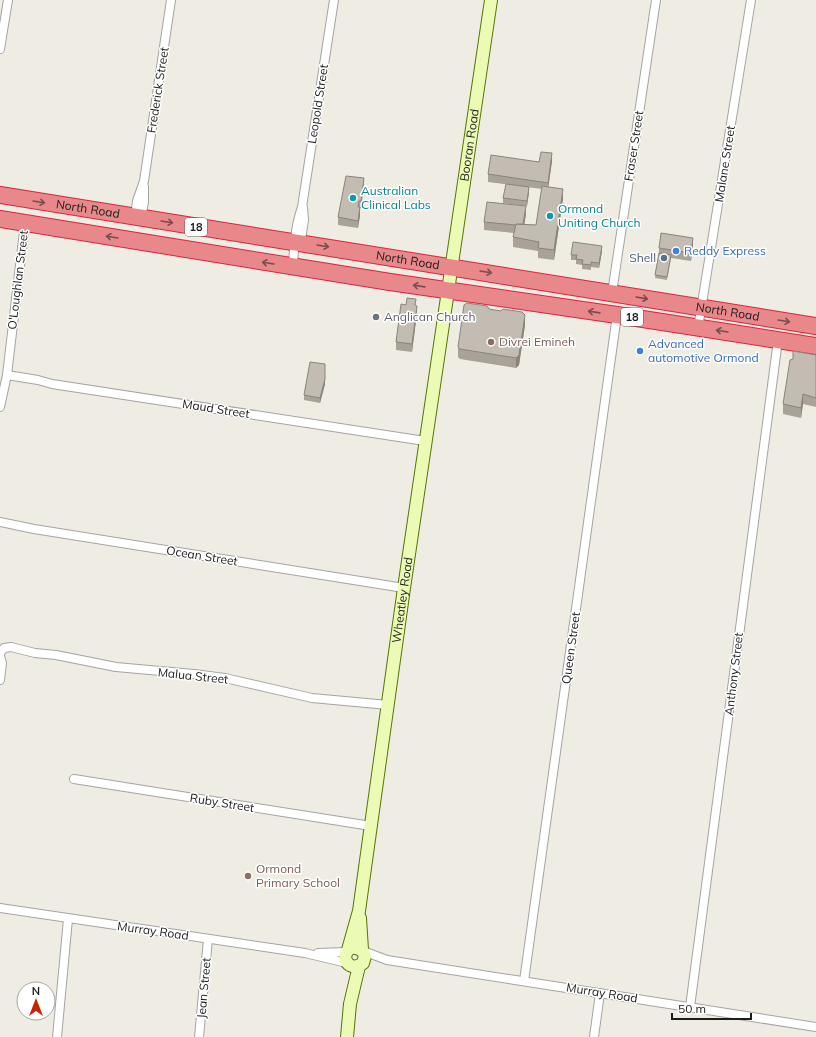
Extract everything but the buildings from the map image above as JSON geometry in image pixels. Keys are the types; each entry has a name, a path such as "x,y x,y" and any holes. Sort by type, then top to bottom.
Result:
{"highway":[{"name":"North Road","path":"0,196 297,242 816,326"},
{"name":"North Road","path":"0,219 294,267 816,346"},
{"path":"517,301 521,278"}],"street":[{"path":"0,49 8,0"},
{"name":"Frederick Street","path":"138,218 137,201 144,181 171,0"},
{"name":"Leopold Street","path":"294,267 298,219 302,207 334,0"},
{"name":"Booran Road","path":"448,290 491,0"},
{"name":"Fraser Street","path":"612,293 656,0"},
{"name":"Malane Street","path":"698,328 750,0"},
{"name":"O'Loughlan Street","path":"0,407 7,375 25,223"},
{"name":"Wheatley Road","path":"347,1037 359,911 404,588 448,290"},
{"name":"Queen Street","path":"524,981 617,315"},
{"name":"Anthony Street","path":"690,1007 778,340"},
{"name":"Maud Street","path":"7,375 52,384 426,441"},
{"name":"Ocean Street","path":"0,522 41,530 404,588"},
{"name":"Malua Street","path":"0,654 4,648 11,646 35,653 61,656 116,667 225,678 312,698 341,702 388,705"},
{"path":"0,654 2,663 0,680"},
{"name":"Ruby Street","path":"74,779 371,826"},
{"name":"Murray Road","path":"0,908 305,954 387,960 816,1027"},
{"path":"58,1037 68,919"},
{"name":"Jean Street","path":"199,1037 208,940"},
{"path":"594,1037 600,993"}],"place":[{"name":"Australian Clinical Labs","path":"353,198"},
{"name":"Ormond Uniting Church","path":"550,216"},
{"name":"Reddy Express","path":"676,251"},
{"name":"Shell","path":"664,258"},
{"name":"Anglican Church","path":"376,317"},
{"name":"Divrei Emineh","path":"491,342"},
{"name":"Advanced automotive Ormond","path":"640,351"},
{"name":"Ormond Primary School","path":"248,876"}]}
